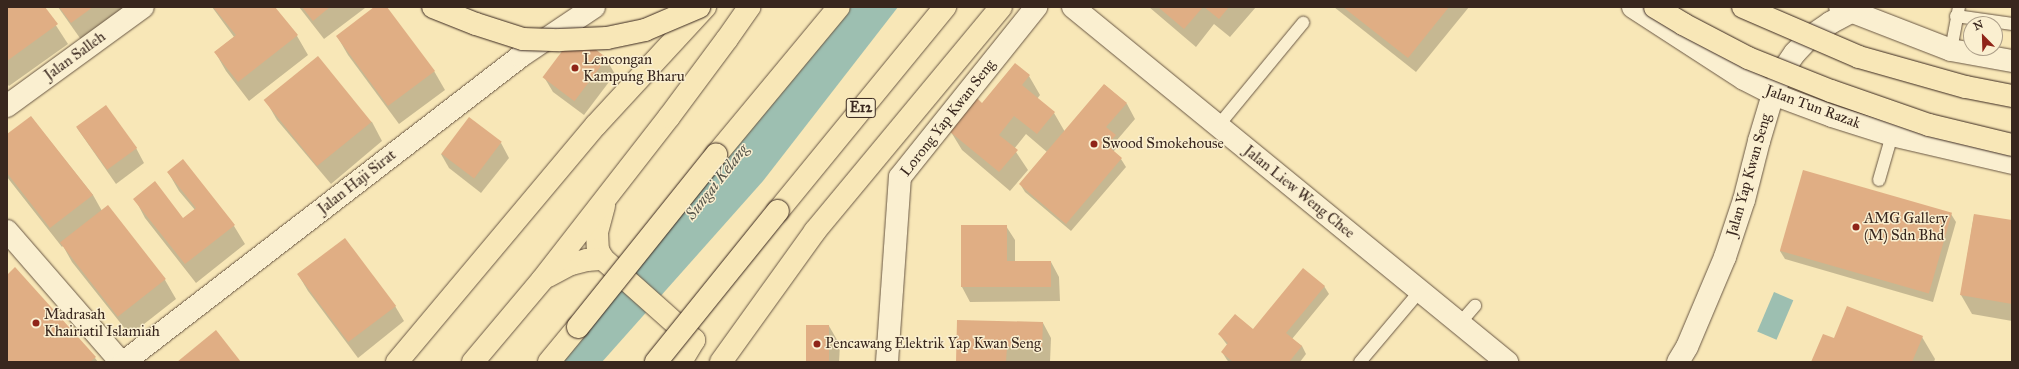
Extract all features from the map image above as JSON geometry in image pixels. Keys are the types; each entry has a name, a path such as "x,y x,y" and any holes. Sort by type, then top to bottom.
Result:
{"main road":[{"path":"433,7 476,24 523,39 560,40 607,38 645,30 699,7"},
{"path":"397,362 596,125 705,7"},
{"path":"473,362 542,280 718,51 749,7"},
{"path":"549,362 716,155 839,7"},
{"name":"E12","path":"656,362 945,7"},
{"path":"721,362 815,231 1001,7"},
{"name":"Jalan Tun Razak","path":"1655,7 1682,24 1748,58 1831,91 1930,125 2012,145"},
{"path":"1743,7 1859,57 1966,87 2012,96"},
{"path":"610,191 601,213 597,233 598,250 603,259 694,340 681,362"},
{"path":"542,280 571,264 603,259"}],"street":[{"name":"Jalan Salleh","path":"7,106 143,7"},
{"name":"Jalan Haji Sirat","path":"122,362 521,56 594,7"},
{"name":"Lorong Yap Kwan Seng","path":"887,362 900,177 1036,7"},
{"name":"Jalan Liew Weng Chee","path":"1072,7 1507,362"},
{"name":"Jalan Tun Razak","path":"1633,7 1744,80 1773,94 1832,116 1892,135 2012,163"},
{"path":"1846,10 1951,50 2012,61"},
{"name":"Jalan Yap Kwan Seng","path":"1678,362 1687,347 1725,257 1744,200 1773,94 1782,72 1811,36 1846,10"},
{"path":"7,231 122,362"}],"lane":[{"path":"1951,50 1958,11 2012,24"},
{"path":"1218,126 1303,23"},
{"path":"1879,180 1892,135"},
{"path":"1360,362 1420,291"},
{"path":"1460,324 1476,306"}],"water":[{"name":"Sungai Kelang","path":"850,7 898,7 763,181 602,362 562,362"},
{"path":"1774,292 1793,300 1777,340 1757,332"}],"building":[{"path":"7,7 45,7 58,24 7,61"},
{"path":"59,7 93,7 71,23"},
{"path":"213,7 275,7 298,35 238,82 214,52 236,35"},
{"path":"302,7 330,7 313,21"},
{"path":"374,7 387,7 435,71 388,106 336,36"},
{"path":"1158,7 1203,7 1184,29"},
{"path":"1204,7 1229,7 1219,19"},
{"path":"1343,7 1449,7 1408,58"},
{"name":"Lencongan Kampung Bharu","path":"575,34 607,58 574,101 543,77"},
{"path":"318,56 371,122 317,166 264,100"},
{"path":"1015,63 1030,75 1022,85 1055,112 1037,134 1014,116 999,135 1018,150 999,172 949,131 977,98 982,103"},
{"path":"1104,84 1127,103 1106,127 1116,135 1107,145 1122,158 1066,224 1019,184"},
{"path":"106,105 137,148 107,170 76,127"},
{"path":"31,116 93,195 50,228 7,173 7,134"},
{"path":"469,117 502,142 474,178 441,154"},
{"path":"183,159 235,225 185,264 133,199 155,181 183,218 196,208 167,172"},
{"path":"1803,170 1952,213 1929,293 1780,251"},
{"path":"108,205 166,279 118,317 60,243"},
{"path":"1974,214 2012,220 2012,304 1960,295"},
{"path":"961,225 1007,225 1007,261 1051,261 1051,287 961,287"},
{"path":"345,238 396,306 348,342 297,274"},
{"name":"Madrasah Khairiatil Islamiah","path":"15,267 96,357 90,362 7,362 7,275"},
{"path":"1303,268 1325,286 1286,333 1302,346 1289,362 1233,362 1221,352 1228,343 1218,334 1235,314 1253,329"},
{"path":"1847,306 1923,336 1912,362 1811,362 1823,334 1834,338"},
{"path":"957,320 1043,322 1042,348 1007,347 1006,362 956,362"},
{"name":"Pencawang Elektrik Yap Kwan Seng","path":"806,325 829,325 829,362 806,362"},
{"path":"216,330 241,362 177,362"}],"place":[{"name":"Lencongan Kampung Bharu","path":"575,68"},
{"name":"Swood Smokehouse","path":"1094,144"},
{"name":"AMG Gallery (M) Sdn Bhd","path":"1856,227"},
{"name":"Madrasah Khairiatil Islamiah","path":"36,323"},
{"name":"Pencawang Elektrik Yap Kwan Seng","path":"817,344"}]}
